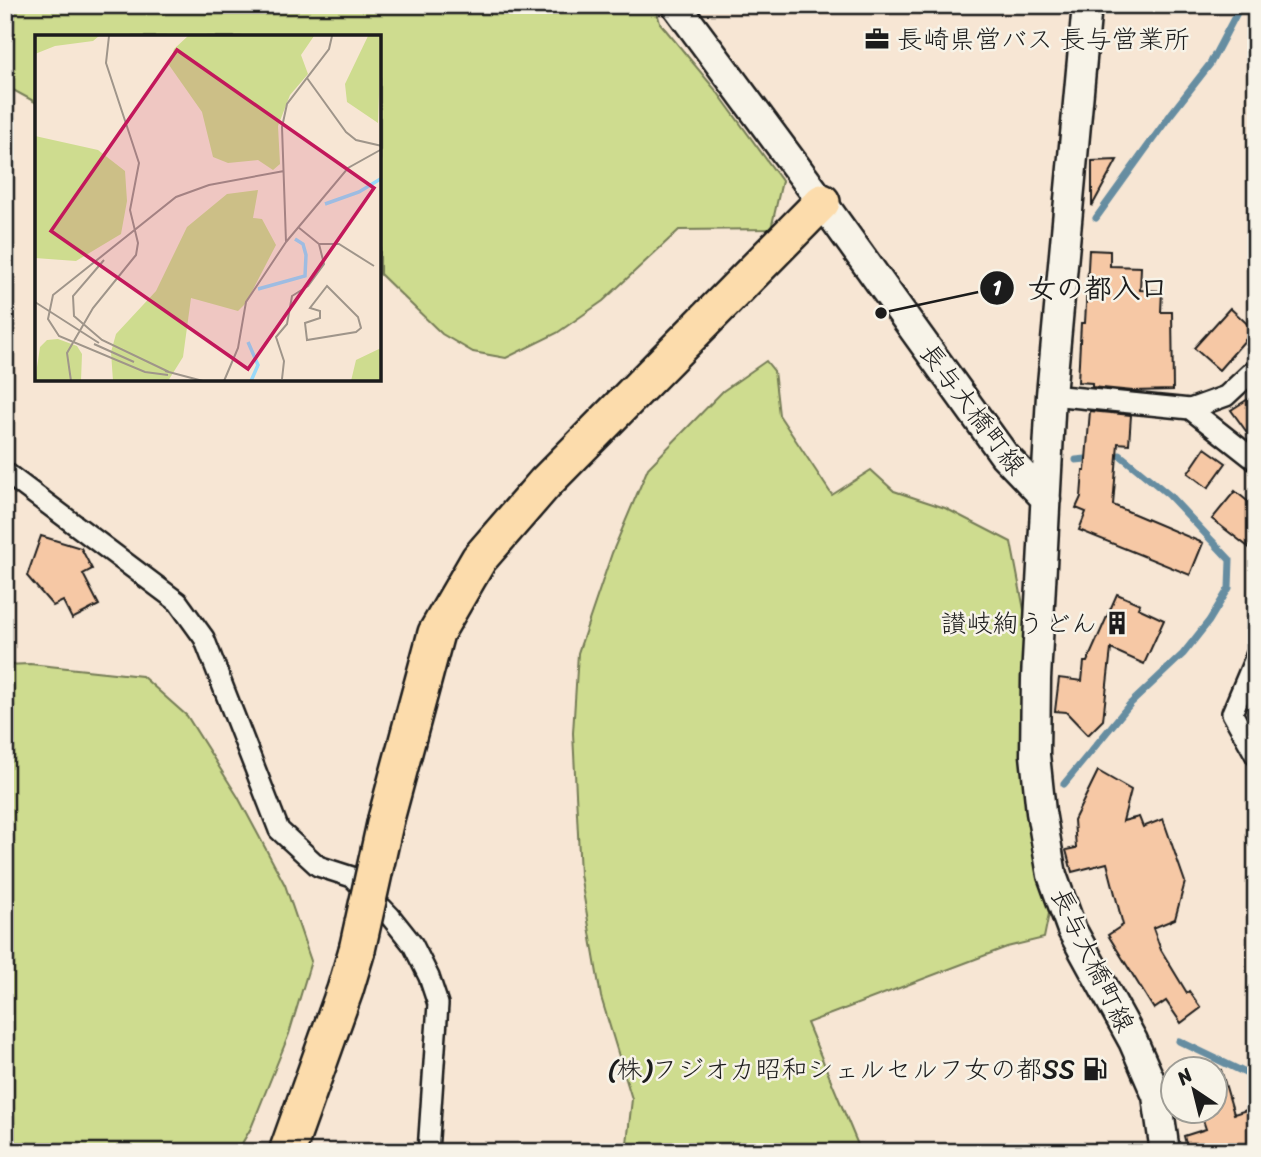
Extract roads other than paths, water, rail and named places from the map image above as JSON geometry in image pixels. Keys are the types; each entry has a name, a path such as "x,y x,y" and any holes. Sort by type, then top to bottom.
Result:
{"highway":[{"path":"287,1152 357,950 386,819 436,633 479,559 545,483 822,202"},
{"path":"311,1152 345,990"}],"main road":[{"name":"長与大橋町線","path":"676,5 1004,455 1046,499 1036,679 1035,755 1052,875 1072,930 1133,1041 1157,1096 1165,1152"},
{"path":"1046,499 1051,395 1087,5"}],"street":[{"path":"1051,395 1190,409 1226,397 1256,368"},
{"path":"1190,409 1256,461"},
{"path":"5,472 178,602 204,638 279,830 318,866 352,877 414,945 438,1004 428,1152"},
{"path":"1255,751 1232,713 1256,656"}],"waterway":[{"path":"1096,218 1210,64 1241,5"},
{"path":"1064,784 1130,704 1183,654 1209,621 1229,588 1230,560 1169,495 1120,455 1108,457"},
{"path":"1076,460 1096,458"},
{"path":"1179,1041 1256,1078"}],"place":[{"name":"長崎県営バス 長与営業所","path":"877,39"},
{"name":"女の都入口","path":"881,313"},
{"name":"讃岐絢うどん","path":"1117,623"},
{"name":"(株)フジオカ昭和シェルセルフ女の都SS","path":"1095,1069"}]}
